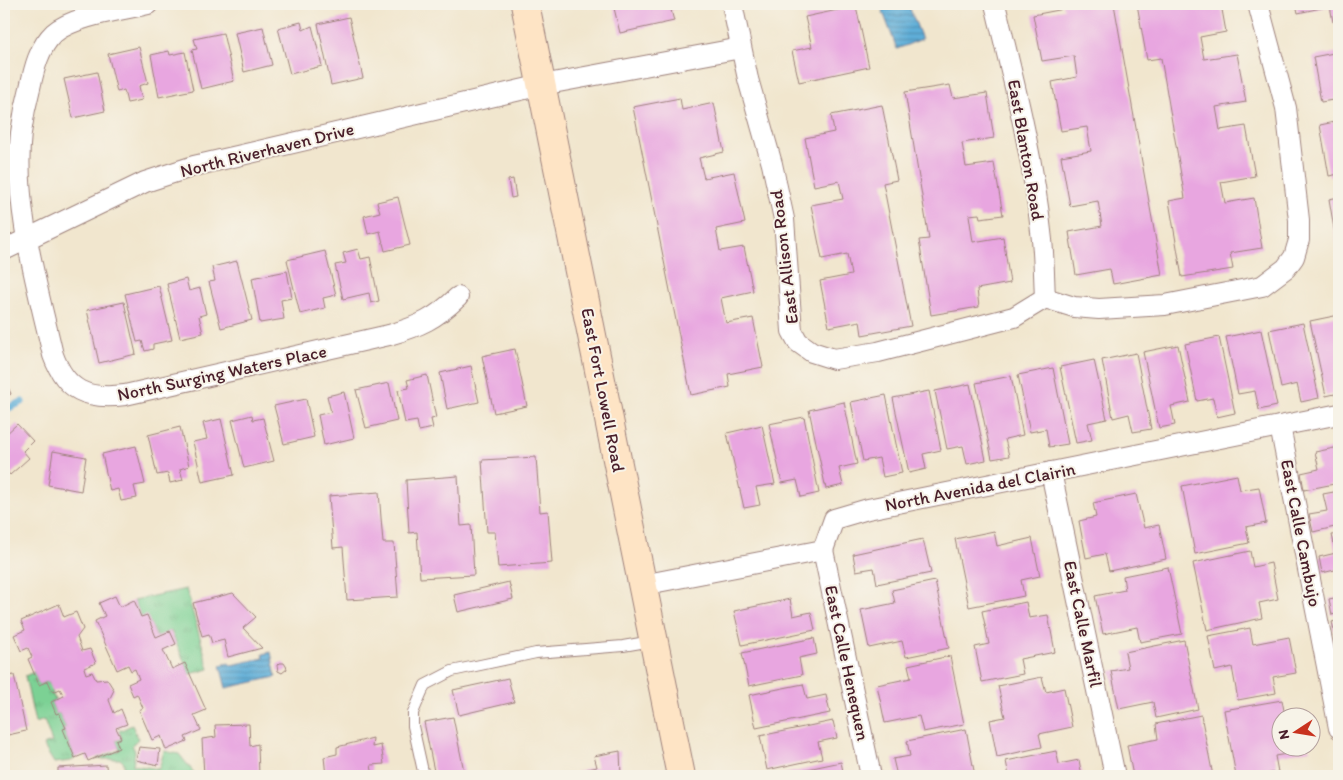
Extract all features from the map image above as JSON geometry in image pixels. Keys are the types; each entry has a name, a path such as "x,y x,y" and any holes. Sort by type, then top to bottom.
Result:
{"main road":[{"name":"East Fort Lowell Road","path":"525,4 681,776"}],"street":[{"name":"North Surging Waters Place","path":"148,4 87,17 68,24 54,34 38,58 27,99 21,133 20,179 23,209 49,337 58,368 66,381 78,390 93,396 108,398 125,395 389,335 428,321 458,297"},
{"name":"East Allison Road","path":"732,4 748,79 772,164 784,219 792,331 798,342 812,352 834,359 878,352 1014,317 1045,298"},
{"name":"East Blanton Road","path":"995,4 1016,88 1030,156 1042,240 1045,298"},
{"path":"1045,298 1074,307 1100,309 1165,305 1262,286 1286,268 1294,257 1299,240 1300,220 1286,108 1258,4"},
{"name":"North Riverhaven Drive","path":"4,250 145,182 186,168 542,85 741,48"},
{"name":"North Avenida del Clairin","path":"823,550 834,519 868,509 1339,414"},
{"name":"East Calle Cambujo","path":"1280,426 1339,728"},
{"name":"East Calle Marfil","path":"1051,472 1115,776"},
{"path":"642,585 823,550"},
{"name":"East Calle Henequen","path":"823,550 871,776"}],"lane":[{"path":"424,776 413,726 413,713 426,685 452,671 536,653 623,646 653,640"}],"green space":[{"path":"186,589 209,669 190,674 171,631 156,637 147,616 141,617 134,600"},
{"path":"34,672 39,685 48,681 55,700 51,702 56,714 59,713 66,728 63,729 75,758 71,761 54,763 43,745 52,742 44,720 35,723 25,676"},
{"path":"132,725 138,739 132,745 135,751 133,765 159,769 164,751 179,754 195,776 124,776 124,763 120,759 97,759 120,750 116,741 122,739 119,731"}],"water":[{"path":"880,4 908,4 922,39 897,49"},
{"path":"271,652 276,677 226,688 220,665 229,663 231,665 264,658 263,654"}],"building":[{"path":"613,4 696,5 671,10 674,21 620,33"},
{"path":"1063,4 1114,4 1162,275 1113,284 1110,269 1076,275 1069,232 1102,226 1098,201 1070,206 1061,156 1091,151 1087,127 1061,131 1052,82 1077,77 1074,56 1042,61 1033,15 1064,9"},
{"path":"1137,4 1221,4 1226,32 1200,37 1204,59 1237,54 1246,102 1216,107 1220,130 1246,126 1255,176 1221,182 1225,203 1254,198 1262,248 1230,253 1233,269 1182,277 1169,201 1185,198 1161,58 1147,60"},
{"path":"1296,4 1339,4 1339,20 1333,22 1330,6 1298,13"},
{"path":"856,6 869,67 799,82 792,51 812,47 805,17"},
{"path":"349,17 363,78 331,85 318,24"},
{"path":"301,22 303,30 312,26 322,66 290,74 278,28"},
{"path":"263,27 272,65 244,72 235,33"},
{"path":"223,33 234,81 201,89 192,50 197,49 194,39"},
{"path":"139,47 148,83 139,86 142,100 127,103 124,90 117,92 108,54"},
{"path":"169,51 170,55 185,52 193,90 159,97 151,55"},
{"path":"1339,52 1339,99 1321,102 1313,57"},
{"path":"97,72 105,111 73,118 64,79"},
{"path":"950,85 953,98 987,93 994,138 962,143 966,167 994,163 1003,215 980,218 979,214 969,215 973,242 1003,237 1010,283 977,289 979,307 931,315 919,240 929,239 905,92"},
{"path":"680,98 682,110 714,103 724,152 699,158 704,178 734,172 745,223 716,229 720,251 744,247 753,291 721,298 726,323 753,318 763,367 728,374 730,387 691,395 633,107"},
{"path":"882,105 897,180 883,183 911,326 862,335 860,321 829,327 820,281 851,275 847,254 822,259 811,205 843,199 839,181 814,186 805,138 834,132 831,115"},
{"path":"1339,121 1339,174 1329,176 1320,125"},
{"path":"513,179 516,197 511,198 508,180"},
{"path":"398,197 410,245 385,251 380,231 368,234 364,216 380,212 377,202"},
{"path":"1339,197 1339,246 1337,246 1329,199"},
{"path":"358,249 361,259 370,257 379,301 371,303 369,293 343,299 335,265 346,263 343,253"},
{"path":"325,251 336,295 323,298 325,308 300,314 287,260"},
{"path":"237,261 252,320 221,328 209,282 215,281 212,267"},
{"path":"287,271 292,298 281,300 284,319 260,323 252,278"},
{"path":"186,279 189,291 200,288 206,314 199,316 203,333 180,338 167,284"},
{"path":"159,286 172,340 153,344 153,349 145,351 142,341 137,342 125,294"},
{"path":"124,302 136,354 99,363 87,310"},
{"path":"1339,315 1339,393 1326,396 1310,321"},
{"path":"1303,323 1319,398 1301,402 1297,384 1281,388 1269,330"},
{"path":"1261,330 1277,406 1259,410 1255,391 1238,394 1226,337"},
{"path":"1219,337 1235,413 1217,417 1213,398 1197,401 1185,344"},
{"path":"1178,345 1190,402 1171,406 1175,425 1159,428 1143,352"},
{"path":"515,349 527,406 494,413 482,356"},
{"path":"1136,353 1151,429 1133,432 1129,414 1113,418 1102,360"},
{"path":"1094,360 1107,419 1088,423 1092,440 1076,443 1060,367"},
{"path":"471,366 479,402 447,409 440,373"},
{"path":"1053,368 1068,444 1049,447 1046,429 1030,432 1018,375"},
{"path":"427,375 436,418 431,419 433,428 419,431 417,421 405,423 398,390 409,388 407,380"},
{"path":"1011,376 1023,435 1005,439 1009,456 992,459 976,383"},
{"path":"4,378 11,394 4,398"},
{"path":"389,383 397,421 366,428 356,390"},
{"path":"970,384 986,460 967,464 963,446 947,449 935,391"},
{"path":"929,391 941,450 923,454 926,469 909,473 893,398"},
{"path":"344,392 354,438 324,445 318,415 331,412 327,396"},
{"path":"886,395 902,473 883,477 879,458 863,461 851,402"},
{"path":"306,399 314,437 284,444 274,406"},
{"path":"844,402 857,464 839,468 843,485 826,489 809,410"},
{"path":"252,415 253,420 263,418 274,461 244,468 232,420"},
{"path":"804,417 819,493 801,497 797,480 782,483 769,424"},
{"path":"221,419 234,475 202,482 193,442 207,439 203,423"},
{"path":"17,424 33,441 23,451 29,458 10,475 4,468 4,436"},
{"path":"762,425 775,484 756,487 760,505 744,508 727,433"},
{"path":"180,427 189,466 180,469 183,480 170,483 168,473 157,475 148,435"},
{"path":"136,446 145,484 134,486 137,498 121,501 118,489 110,491 102,454"},
{"path":"1339,447 1339,483 1304,490 1301,473 1319,469 1315,452"},
{"path":"53,451 86,457 81,491 48,485"},
{"path":"536,457 540,512 548,511 552,563 498,567 495,532 487,532 482,460"},
{"path":"1237,475 1240,490 1259,487 1266,523 1246,527 1249,543 1195,554 1182,486"},
{"path":"458,476 461,526 471,525 474,575 420,578 417,532 409,533 406,480"},
{"path":"1339,491 1339,526 1313,532 1309,514 1327,511 1323,494"},
{"path":"379,492 383,543 394,543 398,597 347,600 343,547 333,548 329,496"},
{"path":"1136,494 1144,528 1159,525 1166,559 1109,571 1105,554 1086,558 1079,521 1096,517 1093,503"},
{"path":"994,531 997,546 1032,538 1040,576 1021,580 1024,596 969,607 955,539"},
{"path":"1339,534 1339,569 1322,573 1319,557 1336,553 1332,535"},
{"path":"923,539 931,573 877,584 874,568 856,571 853,554"},
{"path":"1250,551 1253,567 1271,563 1278,599 1259,603 1262,618 1207,630 1193,563"},
{"path":"1168,567 1182,634 1140,642 1137,627 1103,634 1095,596 1125,590 1123,576"},
{"path":"935,581 949,648 906,657 902,641 869,648 861,610 895,603 892,590"},
{"path":"509,582 513,599 458,612 454,595"},
{"path":"233,593 256,617 243,628 262,648 228,657 224,640 212,643 209,634 202,636 193,603"},
{"path":"115,596 120,607 134,600 141,617 147,615 156,637 170,631 176,644 163,650 172,669 185,663 206,710 194,715 201,730 185,737 187,741 166,750 161,736 152,740 139,710 143,708 137,694 133,696 128,684 139,679 135,669 131,671 128,665 117,670 95,621 105,616 99,603"},
{"path":"1339,597 1339,613 1332,615 1329,599"},
{"path":"790,599 793,616 811,612 815,630 742,645 734,611"},
{"path":"1026,602 1029,618 1048,615 1055,652 1020,659 1023,674 982,682 975,647 989,644 982,611"},
{"path":"59,604 64,617 76,612 83,629 77,637 82,651 90,649 96,663 84,668 86,674 92,672 96,680 107,679 114,690 109,700 114,713 121,709 127,724 116,728 121,738 116,740 119,748 88,761 85,754 75,758 63,729 66,728 59,713 56,714 51,702 64,696 60,689 53,692 48,681 39,685 28,659 32,657 28,648 21,651 14,635 25,630 21,621"},
{"path":"1339,620 1339,638 1336,639 1332,622"},
{"path":"1250,628 1253,644 1289,637 1296,673 1273,677 1276,693 1238,700 1232,667 1215,671 1208,636"},
{"path":"814,638 817,654 799,658 802,675 749,686 742,653"},
{"path":"1184,640 1198,709 1156,718 1153,702 1119,709 1111,671 1128,668 1125,652"},
{"path":"950,656 964,724 923,732 919,716 885,723 877,685 911,678 908,665"},
{"path":"284,663 287,669 282,673 278,671 277,665"},
{"path":"14,675 26,731 8,735 4,713 4,677"},
{"path":"1042,677 1046,692 1064,688 1072,727 1039,734 1042,747 997,757 990,720 1005,717 998,686"},
{"path":"508,678 514,702 459,715 453,690"},
{"path":"803,684 807,699 826,695 830,713 756,728 749,695"},
{"path":"1282,700 1284,708 1270,708 1270,758 1275,758 1278,772 1236,776 1224,710"},
{"path":"1201,715 1213,776 1133,776 1127,745 1158,739 1156,724"},
{"path":"453,717 465,776 435,776 424,722"},
{"path":"833,721 837,738 818,742 822,758 767,770 760,736"},
{"path":"249,724 250,746 258,744 259,776 204,776 202,739 216,737 215,725"},
{"path":"966,729 975,776 897,776 893,759 910,756 907,741"},
{"path":"373,738 372,747 381,745 384,764 371,765 373,776 326,776 324,757 337,754 337,747"},
{"path":"139,747 160,749 158,765 136,760"},
{"path":"620,751 621,776 577,776 576,772 597,767 594,756"},
{"path":"1056,751 1059,764 1079,760 1082,776 1009,776 1006,761"},
{"path":"841,762 844,776 779,776 779,775"},
{"path":"106,765 107,776 58,776 58,768"}],"waterway":[{"path":"4,410 22,402"}]}
